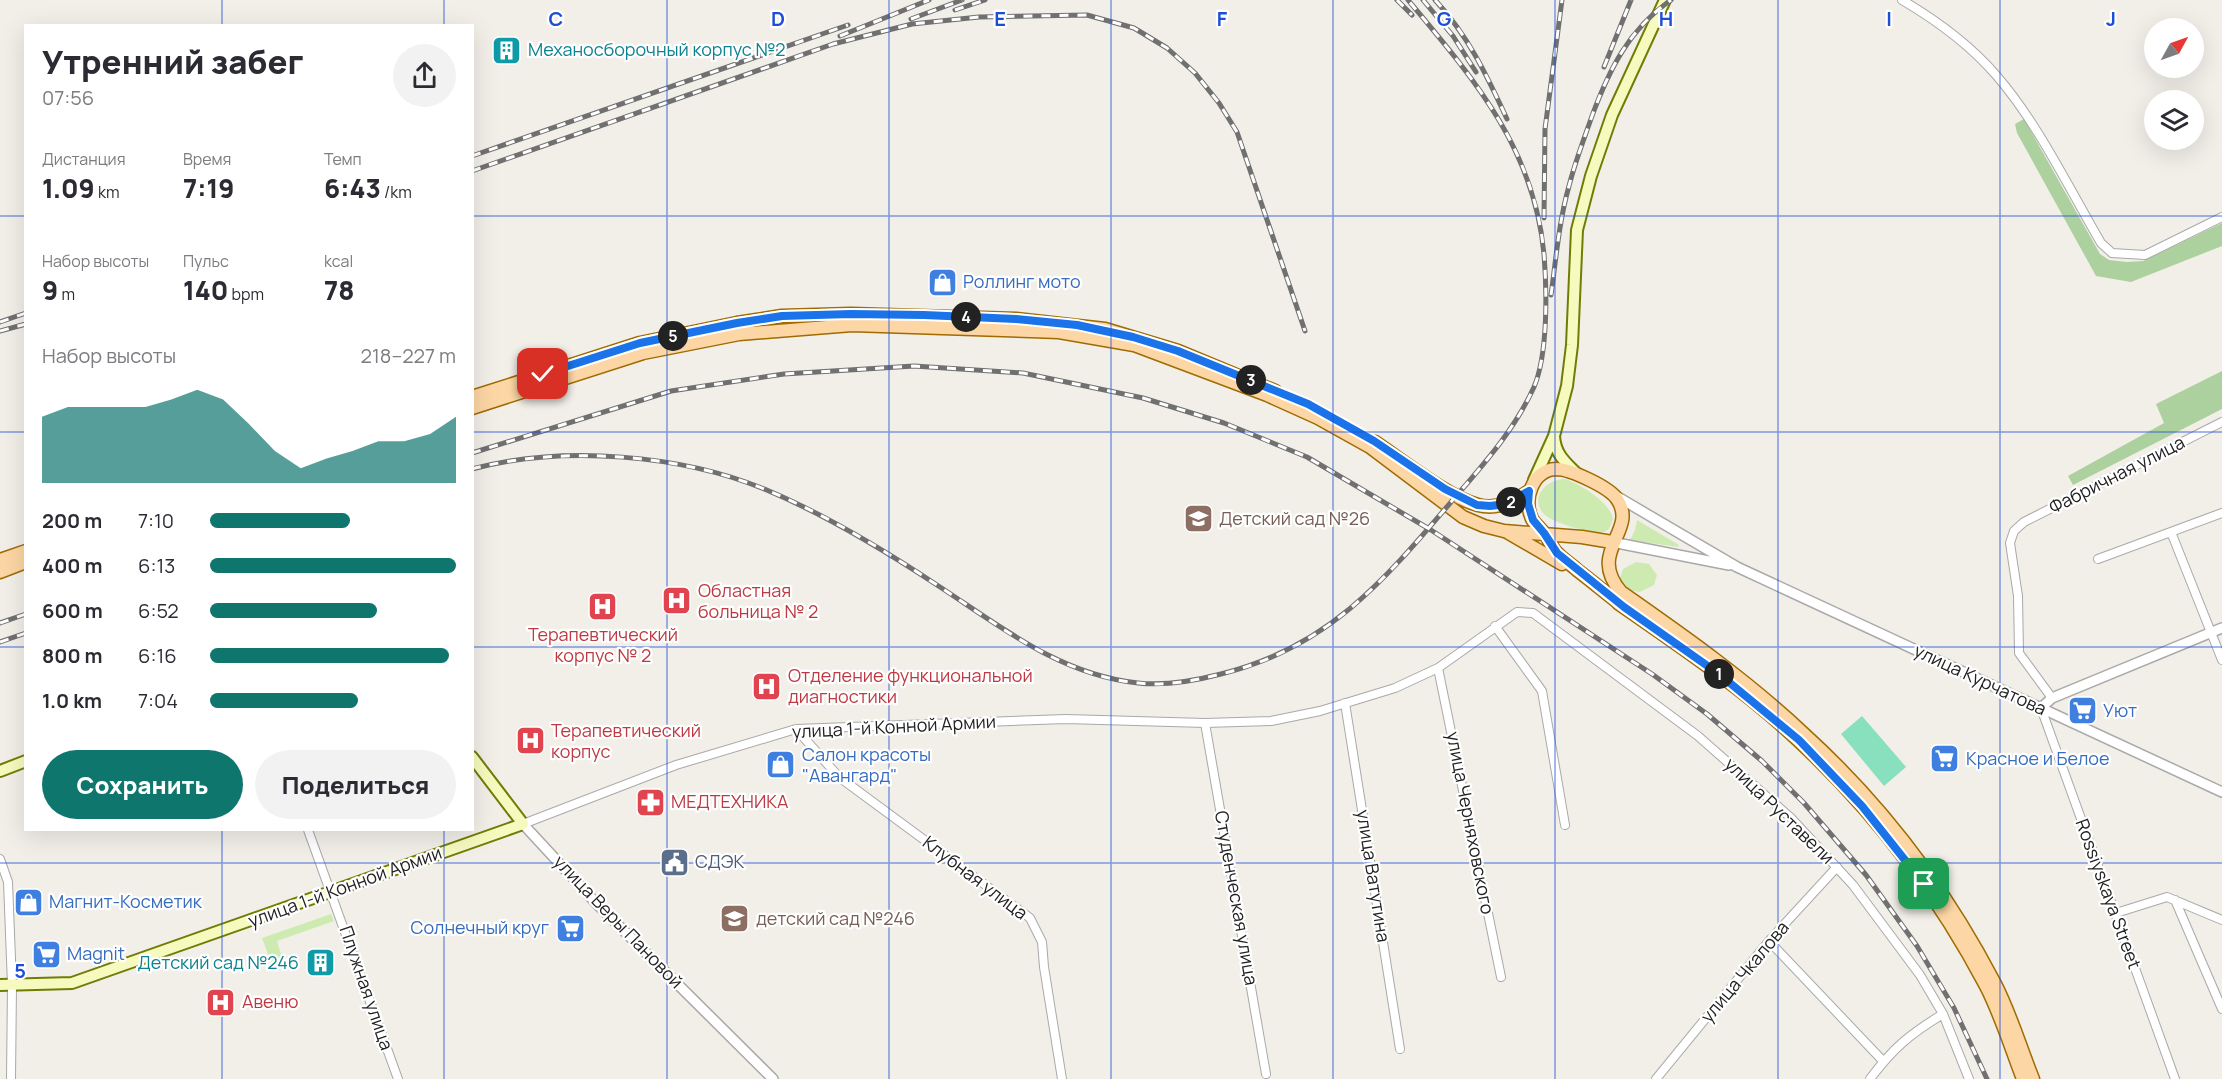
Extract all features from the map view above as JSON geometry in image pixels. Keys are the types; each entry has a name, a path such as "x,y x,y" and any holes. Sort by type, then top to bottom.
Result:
{"main road":[{"path":"1624,607 1557,553 1533,520 1528,504 1531,488 1554,436 1567,386 1572,345 1577,230 1612,116 1665,0"},
{"path":"474,395 640,343 782,316 924,315 1057,322 1105,329 1178,351 1308,404 1374,441 1442,494 1463,517 1484,526 1504,531 1544,533 1612,542"},
{"path":"474,407 643,353 739,334 852,325 1059,332 1134,345 1267,396 1308,413 1370,447 1442,494 1477,505 1506,504 1531,488 1543,474 1553,469 1577,474 1616,496 1623,510 1624,521 1612,542 1609,569 1613,583 1621,592 1725,667 1805,734 1869,800 1932,878 1970,938 1995,985 2033,1079"},
{"path":"1554,436 1558,454 1577,474"},
{"path":"1504,531 1553,558 1719,674 1799,740 1862,806 1924,884 1963,943 1988,989 2023,1079"},
{"path":"0,560 24,552"},
{"path":"0,572 24,563"},
{"name":"улица Веры Пановой","path":"474,760 523,824"},
{"path":"0,771 24,762"},
{"name":"улица 1-й Конной Армии","path":"0,985 72,983 523,824"}],"street":[{"path":"1902,0 1942,26 1995,74 2027,117 2101,243 2112,253 2145,255 2222,217"},
{"name":"Фабричная улица","path":"2052,698 2019,653 2018,596 2010,543 2014,531 2024,522 2222,422"},
{"name":"улица Курчатова","path":"1616,496 1737,567 2222,792"},
{"path":"2098,559 2222,513"},
{"path":"2171,532 2222,660"},
{"name":"улица Курчатова","path":"1612,542 1737,567"},
{"name":"улица 1-й Конной Армии","path":"523,824 676,765 796,729 1066,719 1205,723 1271,721 1345,704 1395,688 1438,668 1517,612"},
{"name":"улица Руставели","path":"1517,612 1533,613 1698,736 1791,818 1853,885 1920,975 1943,1014 1969,1079"},
{"path":"1495,626 1542,691 1564,825"},
{"path":"2041,708 2052,698 2222,628"},
{"name":"улица Черняховского","path":"1438,668 1501,977"},
{"name":"улица Ватутина","path":"1345,704 1400,1049"},
{"name":"Rossiyskaya Street","path":"2041,708 2175,1079"},
{"name":"Студенческая улица","path":"1205,723 1266,1074"},
{"name":"Клубная улица","path":"796,729 838,777 1030,918 1042,942 1062,1079"},
{"name":"улица Веры Пановой","path":"523,824 596,903 772,1079"},
{"name":"Плужная улица","path":"308,831 398,1079"},
{"path":"0,859 8,882 12,985 11,1079"},
{"name":"улица Чкалова","path":"1656,1079 1769,941 1837,867"},
{"path":"2115,913 2163,897 2222,920"},
{"path":"2175,900 2222,1009"},
{"path":"1769,941 1883,1061"},
{"path":"1870,1079 1883,1061 1910,1034 1943,1014"}],"green space":[{"path":"2024,119 2100,254 2109,260 2143,261 2222,223 2222,246 2131,282 2096,276 2017,133 2015,124"},
{"path":"2222,371 2222,409 2073,485 2068,476 2164,423 2156,404"},
{"path":"1565,479 1586,489 1606,506 1613,519 1609,529 1600,533 1587,531 1561,523 1543,513 1538,501 1542,490 1552,482"},
{"path":"1637,520 1679,545 1678,547 1630,540"},
{"path":"1636,562 1649,564 1657,575 1654,585 1640,592 1628,590 1620,578 1623,569"},
{"path":"1862,716 1906,767 1884,786 1841,734"},
{"path":"331,914 334,921 277,941 283,961 272,965 262,938"}],"railway":[{"path":"840,36 929,0"},
{"path":"911,19 962,0"},
{"path":"955,10 985,0"},
{"path":"1397,0 1412,15"},
{"path":"474,469 545,457 622,457 661,461 735,478 813,511 855,534 1032,646 1083,670 1110,678 1148,684 1190,681 1259,662 1292,647 1322,629 1350,608 1376,585 1426,531 1507,433 1534,387 1542,358 1546,304 1544,254 1538,216 1528,181 1497,117 1456,58 1408,0"},
{"path":"1423,0 1453,36 1476,72"},
{"path":"1435,0 1467,42 1507,119"},
{"path":"1544,218 1545,129 1562,0"},
{"path":"1604,67 1631,0"},
{"path":"1551,295 1566,199 1577,159 1599,99 1613,67 1632,37 1656,11 1671,0"},
{"path":"474,170 833,44 912,24 979,17 1087,15 1134,28 1167,48 1195,73 1219,103 1237,132 1305,331"},
{"path":"474,155 848,25"},
{"path":"0,322 24,314"},
{"path":"0,331 24,325"},
{"path":"474,452 671,391 784,374 914,366 1023,373 1143,398 1224,423 1307,457 1431,530 1652,674 1707,714 1762,761 1804,803 1866,875 1917,946 1954,1008 1987,1079"},
{"path":"0,623 24,615"},
{"path":"0,642 24,634"}],"place":[{"name":"Механосборочный корпус №2","path":"507,50"},
{"name":"Роллинг мото","path":"942,282"},
{"name":"Детский сад №26","path":"1198,519"},
{"name":"Областная больница № 2","path":"677,601"},
{"name":"Терапевтический корпус № 2","path":"603,606"},
{"name":"Отделение функциональной диагностики","path":"767,686"},
{"name":"Уют","path":"2082,711"},
{"name":"Терапевтический корпус","path":"530,741"},
{"name":"Красное и Белое","path":"1945,759"},
{"name":"Салон красоты \"Авангард\"","path":"781,765"},
{"name":"МЕДТЕХНИКА","path":"650,802"},
{"name":"СДЭК","path":"674,862"},
{"name":"Магнит-Косметик","path":"28,902"},
{"name":"детский сад №246","path":"735,919"},
{"name":"Солнечный круг","path":"570,928"},
{"name":"Magnit","path":"46,954"},
{"name":"Детский сад №246","path":"320,963"},
{"name":"Авеню","path":"221,1002"}],"route":[{"path":"543,374 640,343 782,316 851,314 1016,319 1105,329 1178,351 1308,404 1374,441 1445,489 1477,505 1506,504 1518,500 1529,491 1528,504 1533,520 1557,553 1624,607 1719,674 1799,740 1862,806 1924,884"}]}
